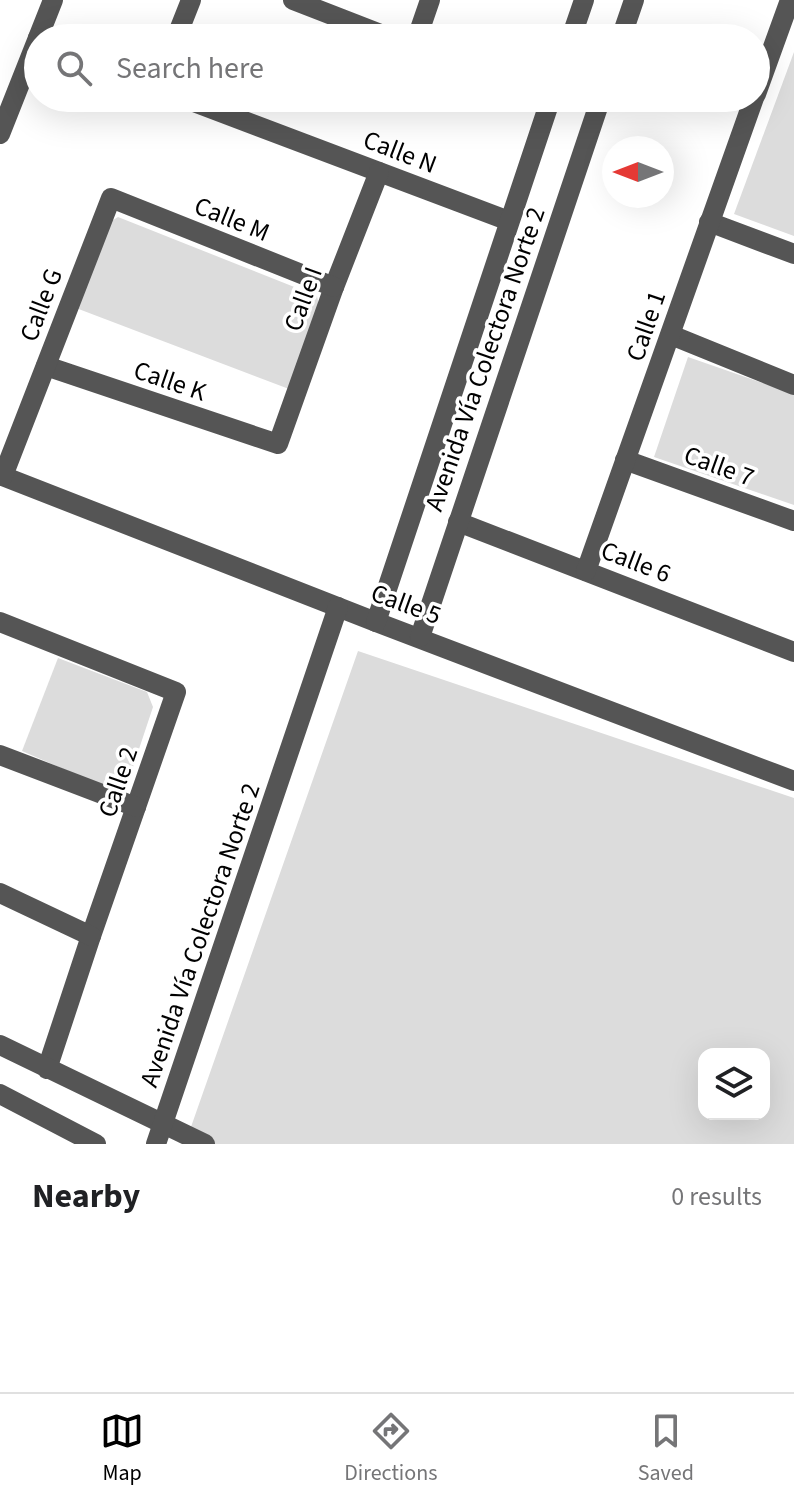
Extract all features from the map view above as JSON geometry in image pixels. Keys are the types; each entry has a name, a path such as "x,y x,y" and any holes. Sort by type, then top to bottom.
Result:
{"street":[{"path":"44,24 53,0"},
{"path":"182,24 191,0"},
{"path":"293,0 355,24"},
{"path":"422,24 430,0"},
{"path":"576,24 584,0"},
{"path":"626,24 634,0"},
{"name":"Calle 1","path":"770,57 790,6"},
{"path":"0,134 24,75"},
{"name":"Calle N","path":"220,112 509,221"},
{"name":"Avenida Vía Colectora Norte 2","path":"376,622 546,112"},
{"name":"Avenida Vía Colectora Norte 2","path":"420,637 596,112"},
{"name":"Calle 1","path":"586,571 749,112"},
{"name":"Calle I","path":"278,444 379,172"},
{"name":"Calle M","path":"111,198 334,287"},
{"name":"Calle G","path":"2,476 111,198"},
{"path":"709,222 794,254"},
{"path":"671,335 794,385"},
{"name":"Calle K","path":"46,366 278,444"},
{"name":"Calle 7","path":"625,460 794,521"},
{"name":"Calle 5","path":"2,476 794,781"},
{"name":"Calle 6","path":"458,522 794,652"},
{"name":"Avenida Vía Colectora Norte 2","path":"156,1144 338,607"},
{"name":"Calle 2","path":"0,622 176,692 47,1069"},
{"path":"0,755 136,807"},
{"path":"0,893 91,936"},
{"path":"0,1045 205,1144"},
{"path":"0,1094 96,1144"}],"shaded area":[{"path":"794,52 794,236 734,214"},
{"path":"118,217 317,296 319,306 289,389 76,308 110,222"},
{"path":"688,357 794,394 794,505 654,457"},
{"path":"358,651 794,798 794,1144 185,1144"},
{"path":"58,658 147,692 153,707 126,788 114,791 22,751"}]}
